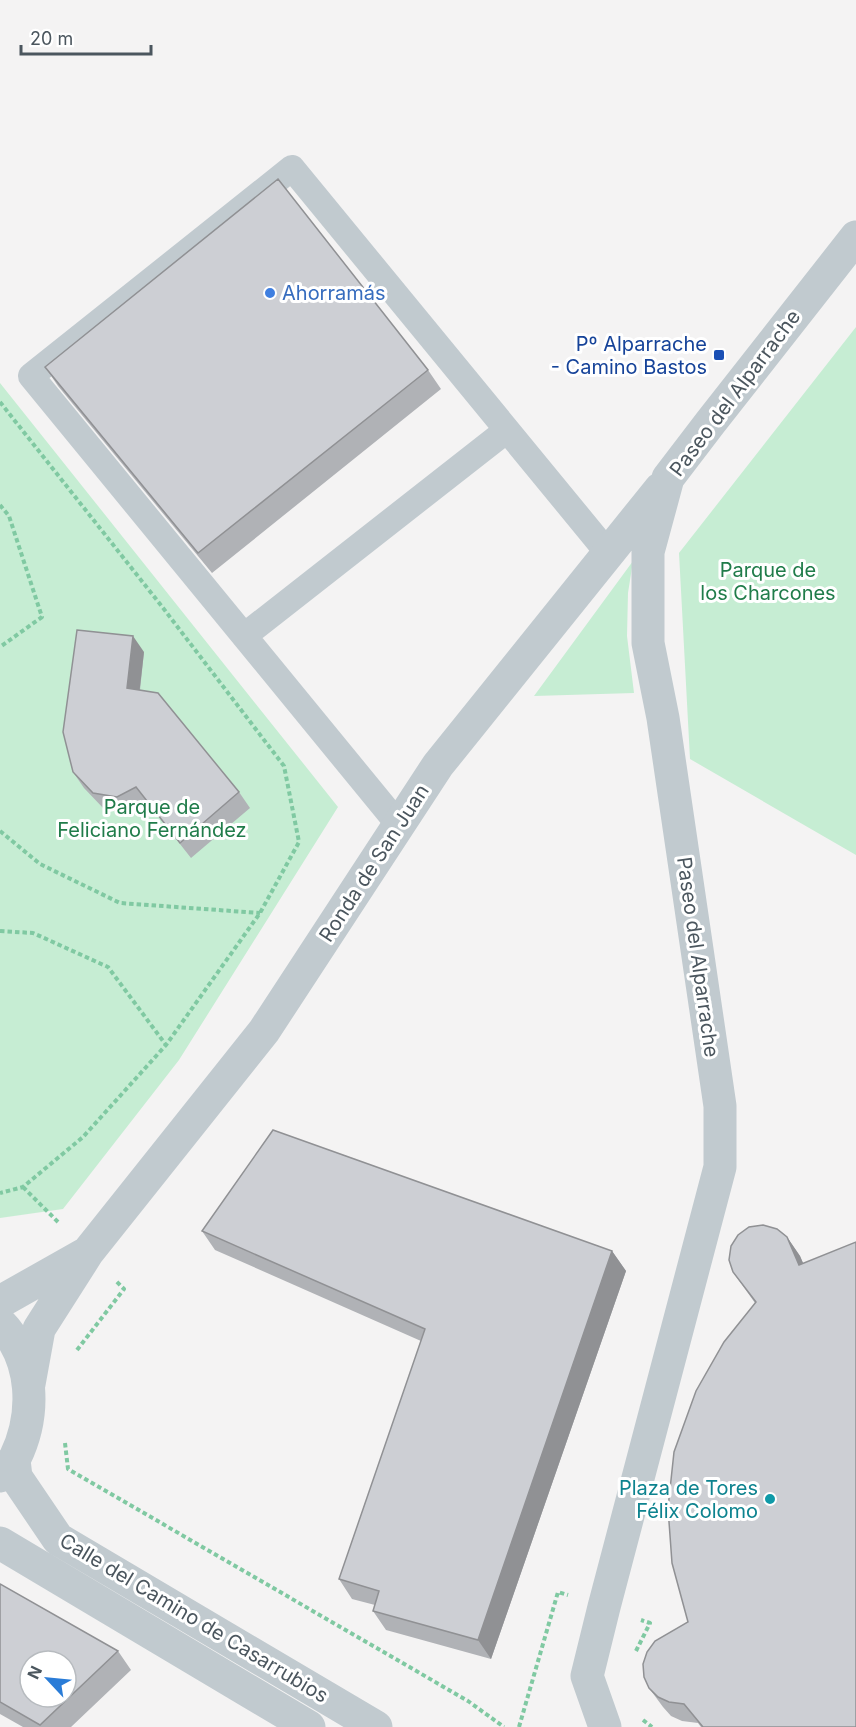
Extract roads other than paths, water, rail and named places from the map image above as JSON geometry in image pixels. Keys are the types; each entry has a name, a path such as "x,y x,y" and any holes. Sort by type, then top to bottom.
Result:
{"street":[{"name":"Paseo del Alparrache","path":"605,1727 587,1676 603,1607 720,1167 720,1106 663,718 648,644 648,552 668,478 856,237"},
{"name":"Ronda de San Juan","path":"29,1384 39,1329 88,1252 264,1031 438,765 668,478"},
{"name":"Ronda de San Juan","path":"0,1302 88,1252"},
{"path":"0,1323 7,1330 22,1356 29,1384 28,1423 7,1468"},
{"name":"Calle del Camino de Casarrubios","path":"7,1468 16,1477 58,1539 376,1727"},
{"name":"Calle del Camino de Casarrubios","path":"0,1542 276,1718 309,1727"}],"lane":[{"path":"399,825 31,376 292,168 608,553"},
{"path":"244,636 507,430"}],"place":[{"name":"Ahorramás","path":"270,293"},
{"name":"Pº Alparrache - Camino Bastos","path":"719,355"},
{"name":"Plaza de Tores Félix Colomo","path":"770,1499"}],"park label":[{"name":"Parque de los Charcones","path":"768,582"},
{"name":"Parque de Feliciano Fernández","path":"152,818"}]}
